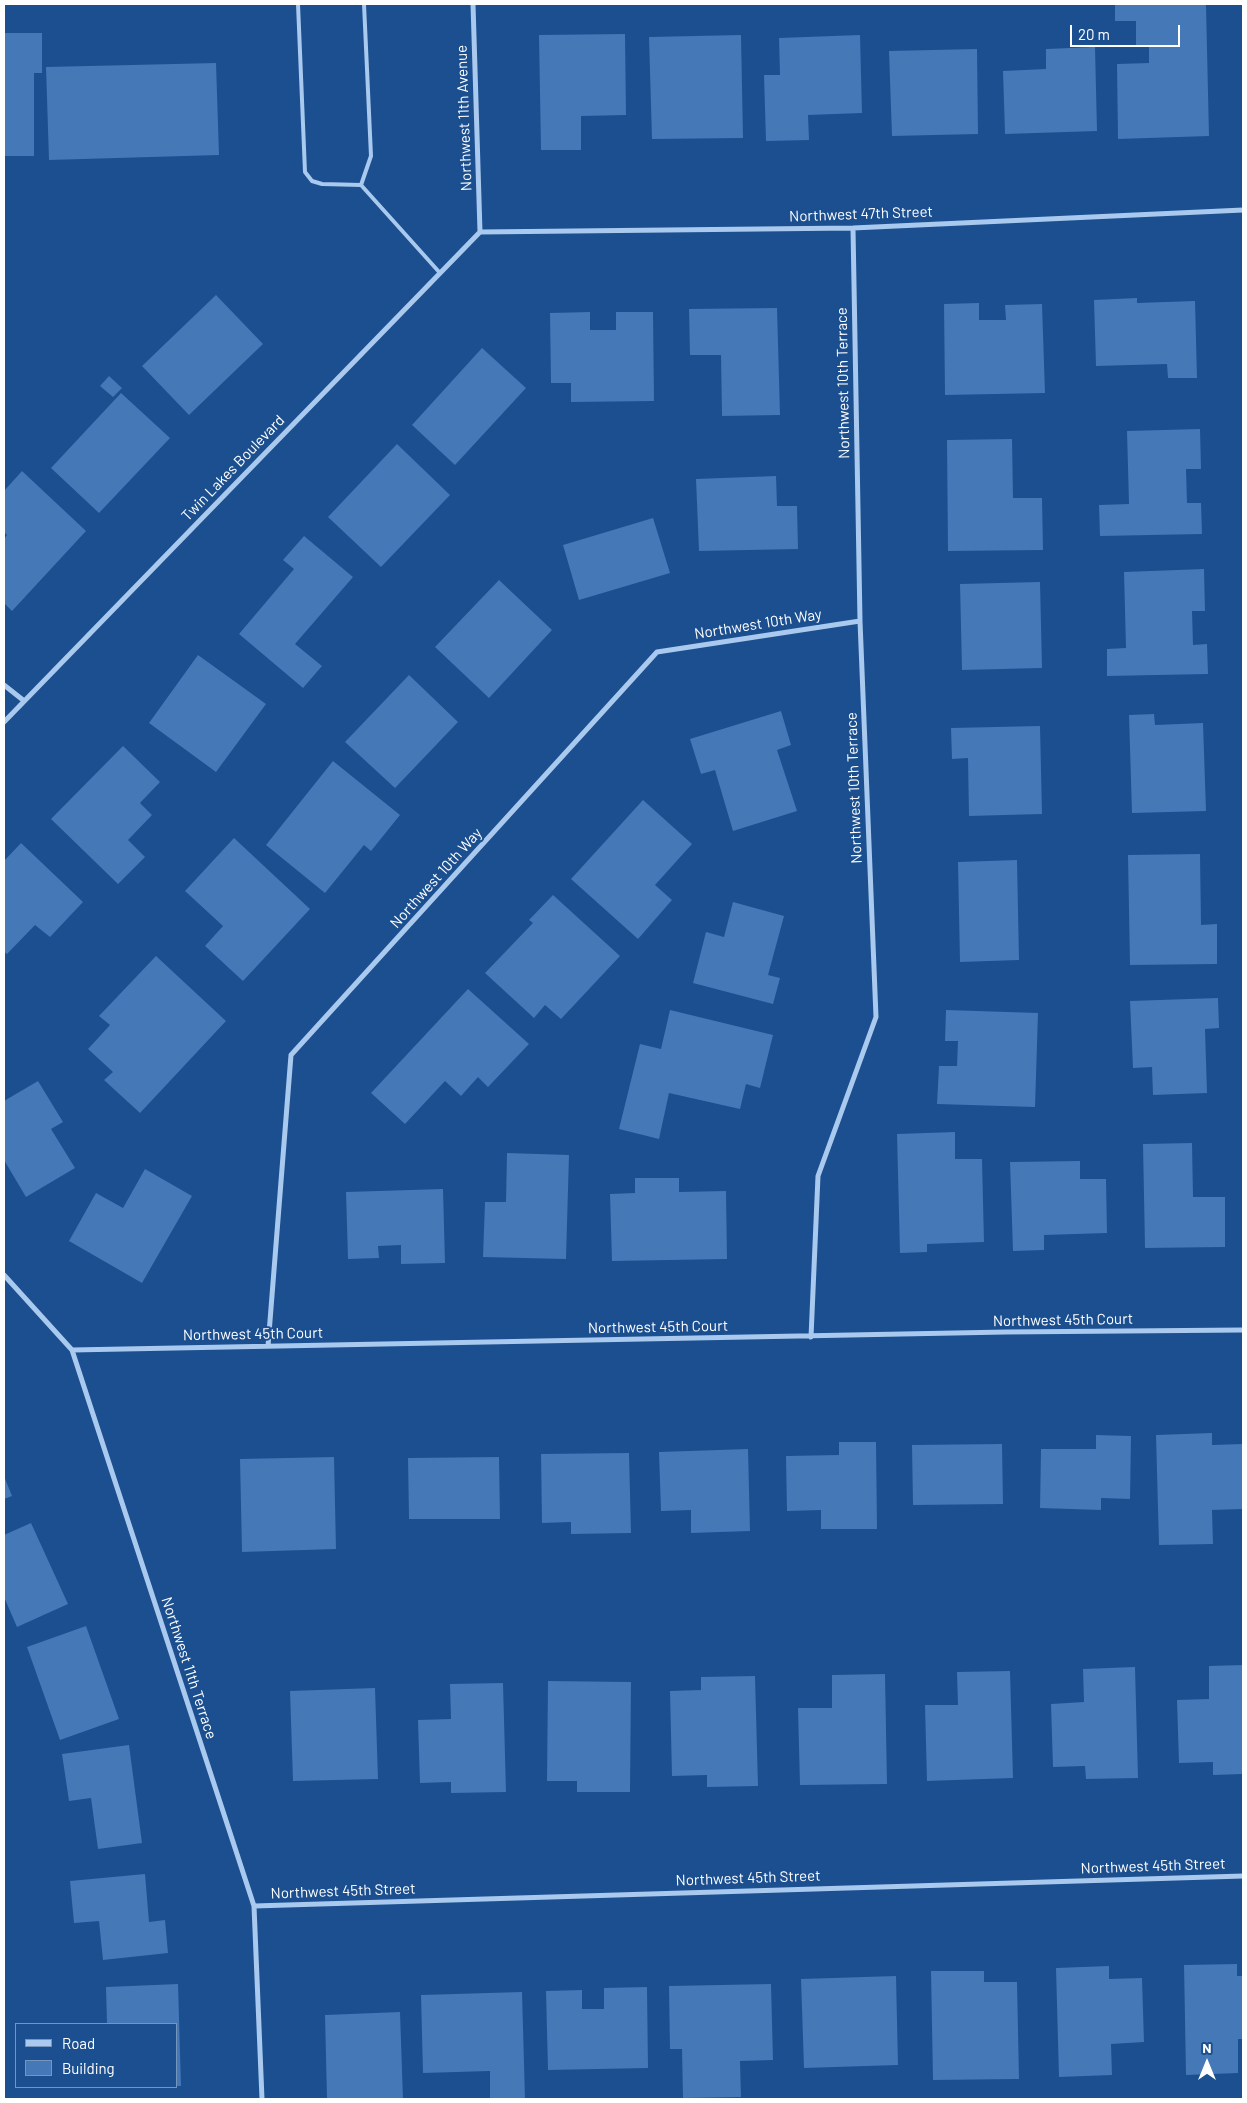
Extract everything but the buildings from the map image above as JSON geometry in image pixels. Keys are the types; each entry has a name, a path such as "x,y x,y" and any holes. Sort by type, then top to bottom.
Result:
{"street":[{"name":"Northwest 11th Avenue","path":"473,4 480,232"},
{"name":"Northwest 47th Street","path":"480,232 852,228 1243,210"},
{"name":"Northwest 10th Terrace","path":"811,1337 818,1176 876,1017 860,621 852,228"},
{"name":"Twin Lakes Boulevard","path":"4,722 23,700 480,232"},
{"name":"Northwest 10th Way","path":"268,1346 291,1055 657,652 860,621"},
{"path":"4,685 23,700"},
{"name":"Northwest 11th Terrace","path":"4,1275 72,1350 254,1906 262,2099"},
{"name":"Northwest 45th Court","path":"72,1350 1006,1332 1243,1330"},
{"name":"Northwest 45th Street","path":"254,1906 1243,1876"}],"lane":[{"path":"298,4 305,172 312,181 322,184 361,185 440,273"},
{"path":"361,185 371,156 364,4"}]}
